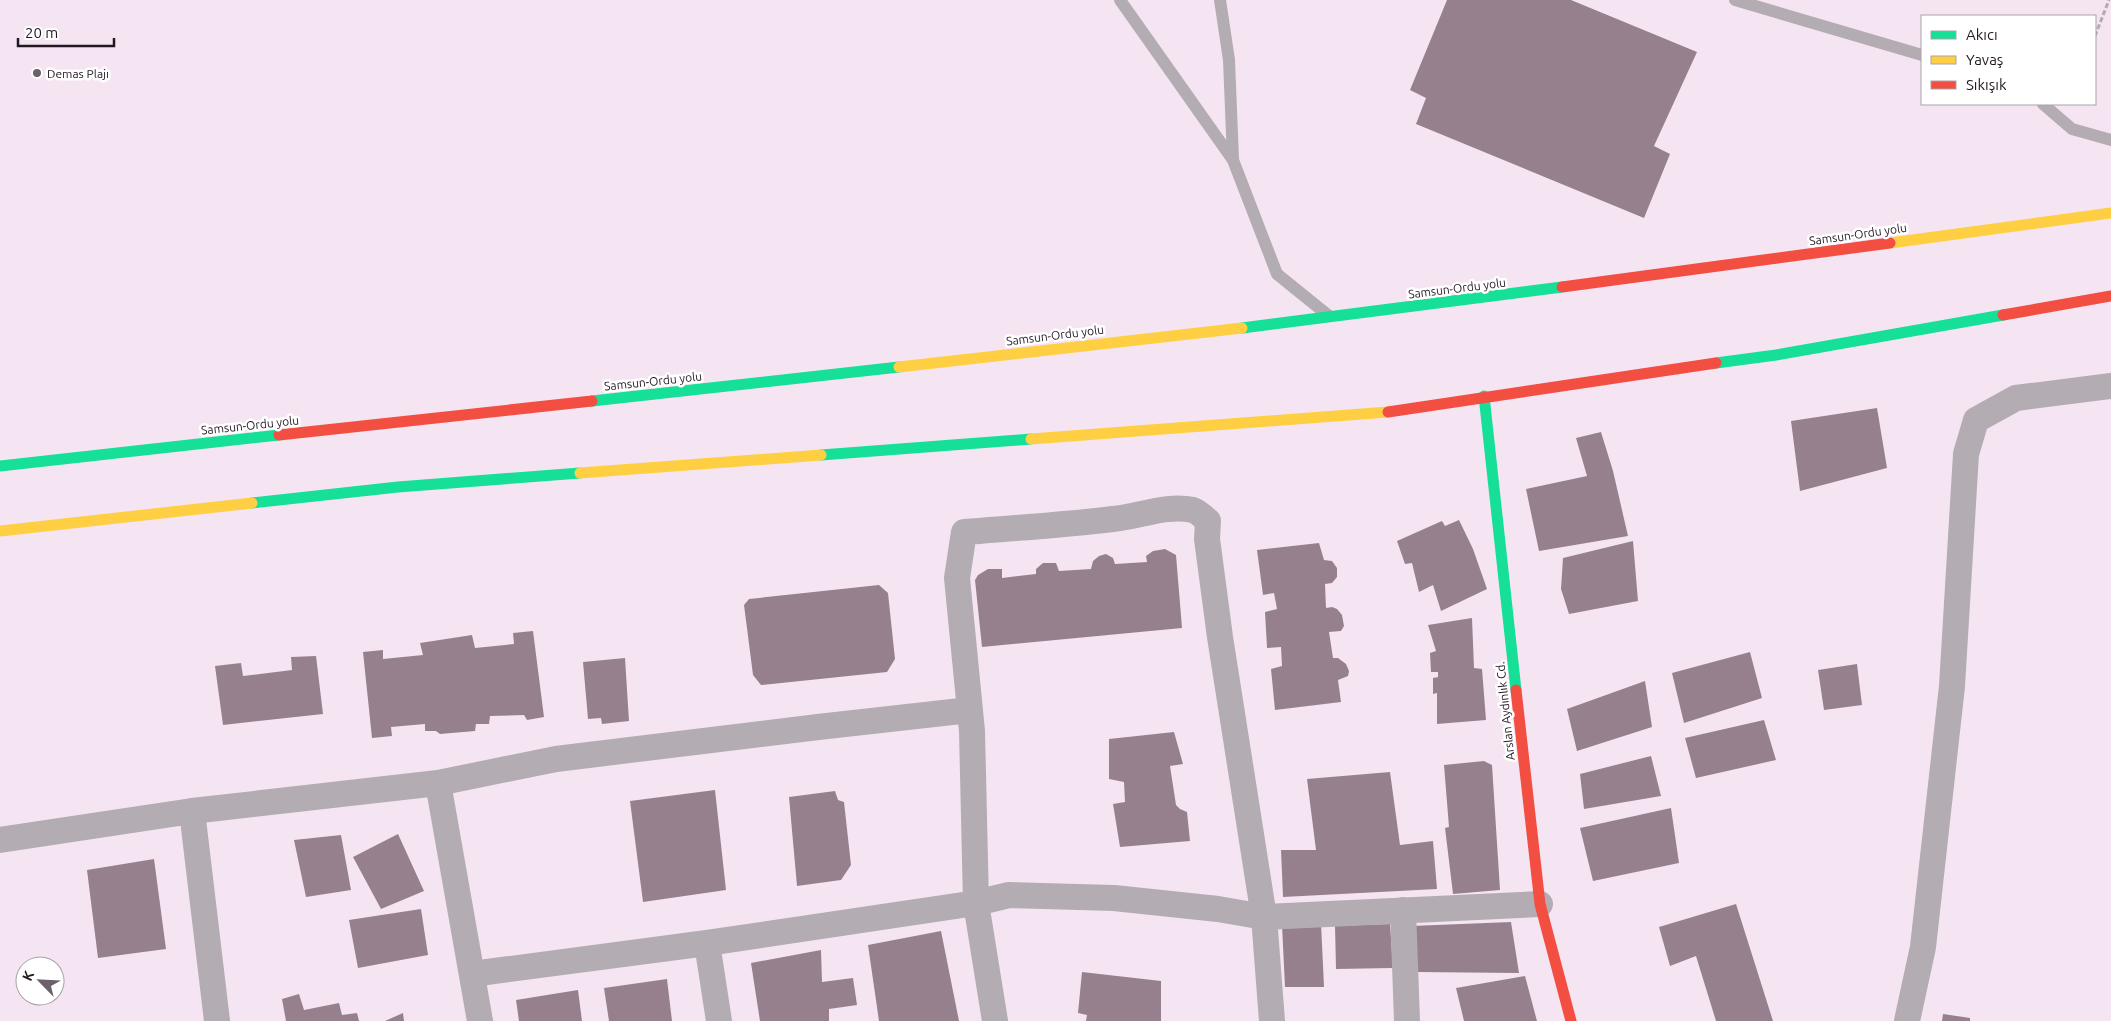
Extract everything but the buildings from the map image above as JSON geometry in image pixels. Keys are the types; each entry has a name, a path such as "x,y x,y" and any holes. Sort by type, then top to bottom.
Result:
{"main road":[{"name":"Samsun-Ordu yolu","path":"0,466 728,387 1331,318 2111,214"},
{"path":"0,531 398,487 1378,413 1484,396 1776,355 2111,296"},
{"name":"Arslan Aydınlık Cd.","path":"1484,396 1540,904 1571,1021"}],"street":[{"path":"1906,1021 1923,947 1952,686 1966,454 1976,420 2016,398 2111,386"},
{"path":"995,1021 976,903 970,710 957,578 964,532 1115,519 1159,510 1192,510 1208,521 1207,539 1220,636 1264,917 1272,1021"},
{"path":"0,840 192,811 438,783 556,759 970,710"},
{"path":"438,783 480,1021"},
{"path":"192,811 217,1021"},
{"path":"472,974 707,943 976,903 1009,895 1114,898 1218,909 1264,917 1540,904"},
{"path":"1403,910 1407,1021"},
{"path":"707,943 719,1021"}],"lane":[{"path":"1120,0 1233,160 1277,274 1331,318"},
{"path":"1220,0 1229,60 1233,160"},
{"path":"1735,0 1921,55"},
{"path":"2044,105 2072,129 2111,140"}],"path":[{"path":"2096,33 2109,0"}],"traffic: fast":[{"path":"1242,328 1562,287"},
{"path":"1716,363 1776,355 2003,315"},
{"path":"592,401 899,367"},
{"path":"1484,396 1516,690"},
{"path":"0,466 279,435"},
{"path":"821,455 1031,439"},
{"path":"252,503 398,487 580,473"}],"traffic: slow":[{"path":"1890,243 2111,213"},
{"path":"899,367 1242,328"},
{"path":"1031,439 1388,412"},
{"path":"580,473 821,455"},
{"path":"0,531 252,503"}],"traffic: jam":[{"path":"1562,287 1890,243"},
{"path":"2003,315 2111,296"},
{"path":"1388,412 1716,363"},
{"path":"279,435 592,401"},
{"path":"1516,690 1540,904 1571,1021"}],"place":[{"name":"Demas Plajı","path":"37,73"}]}
